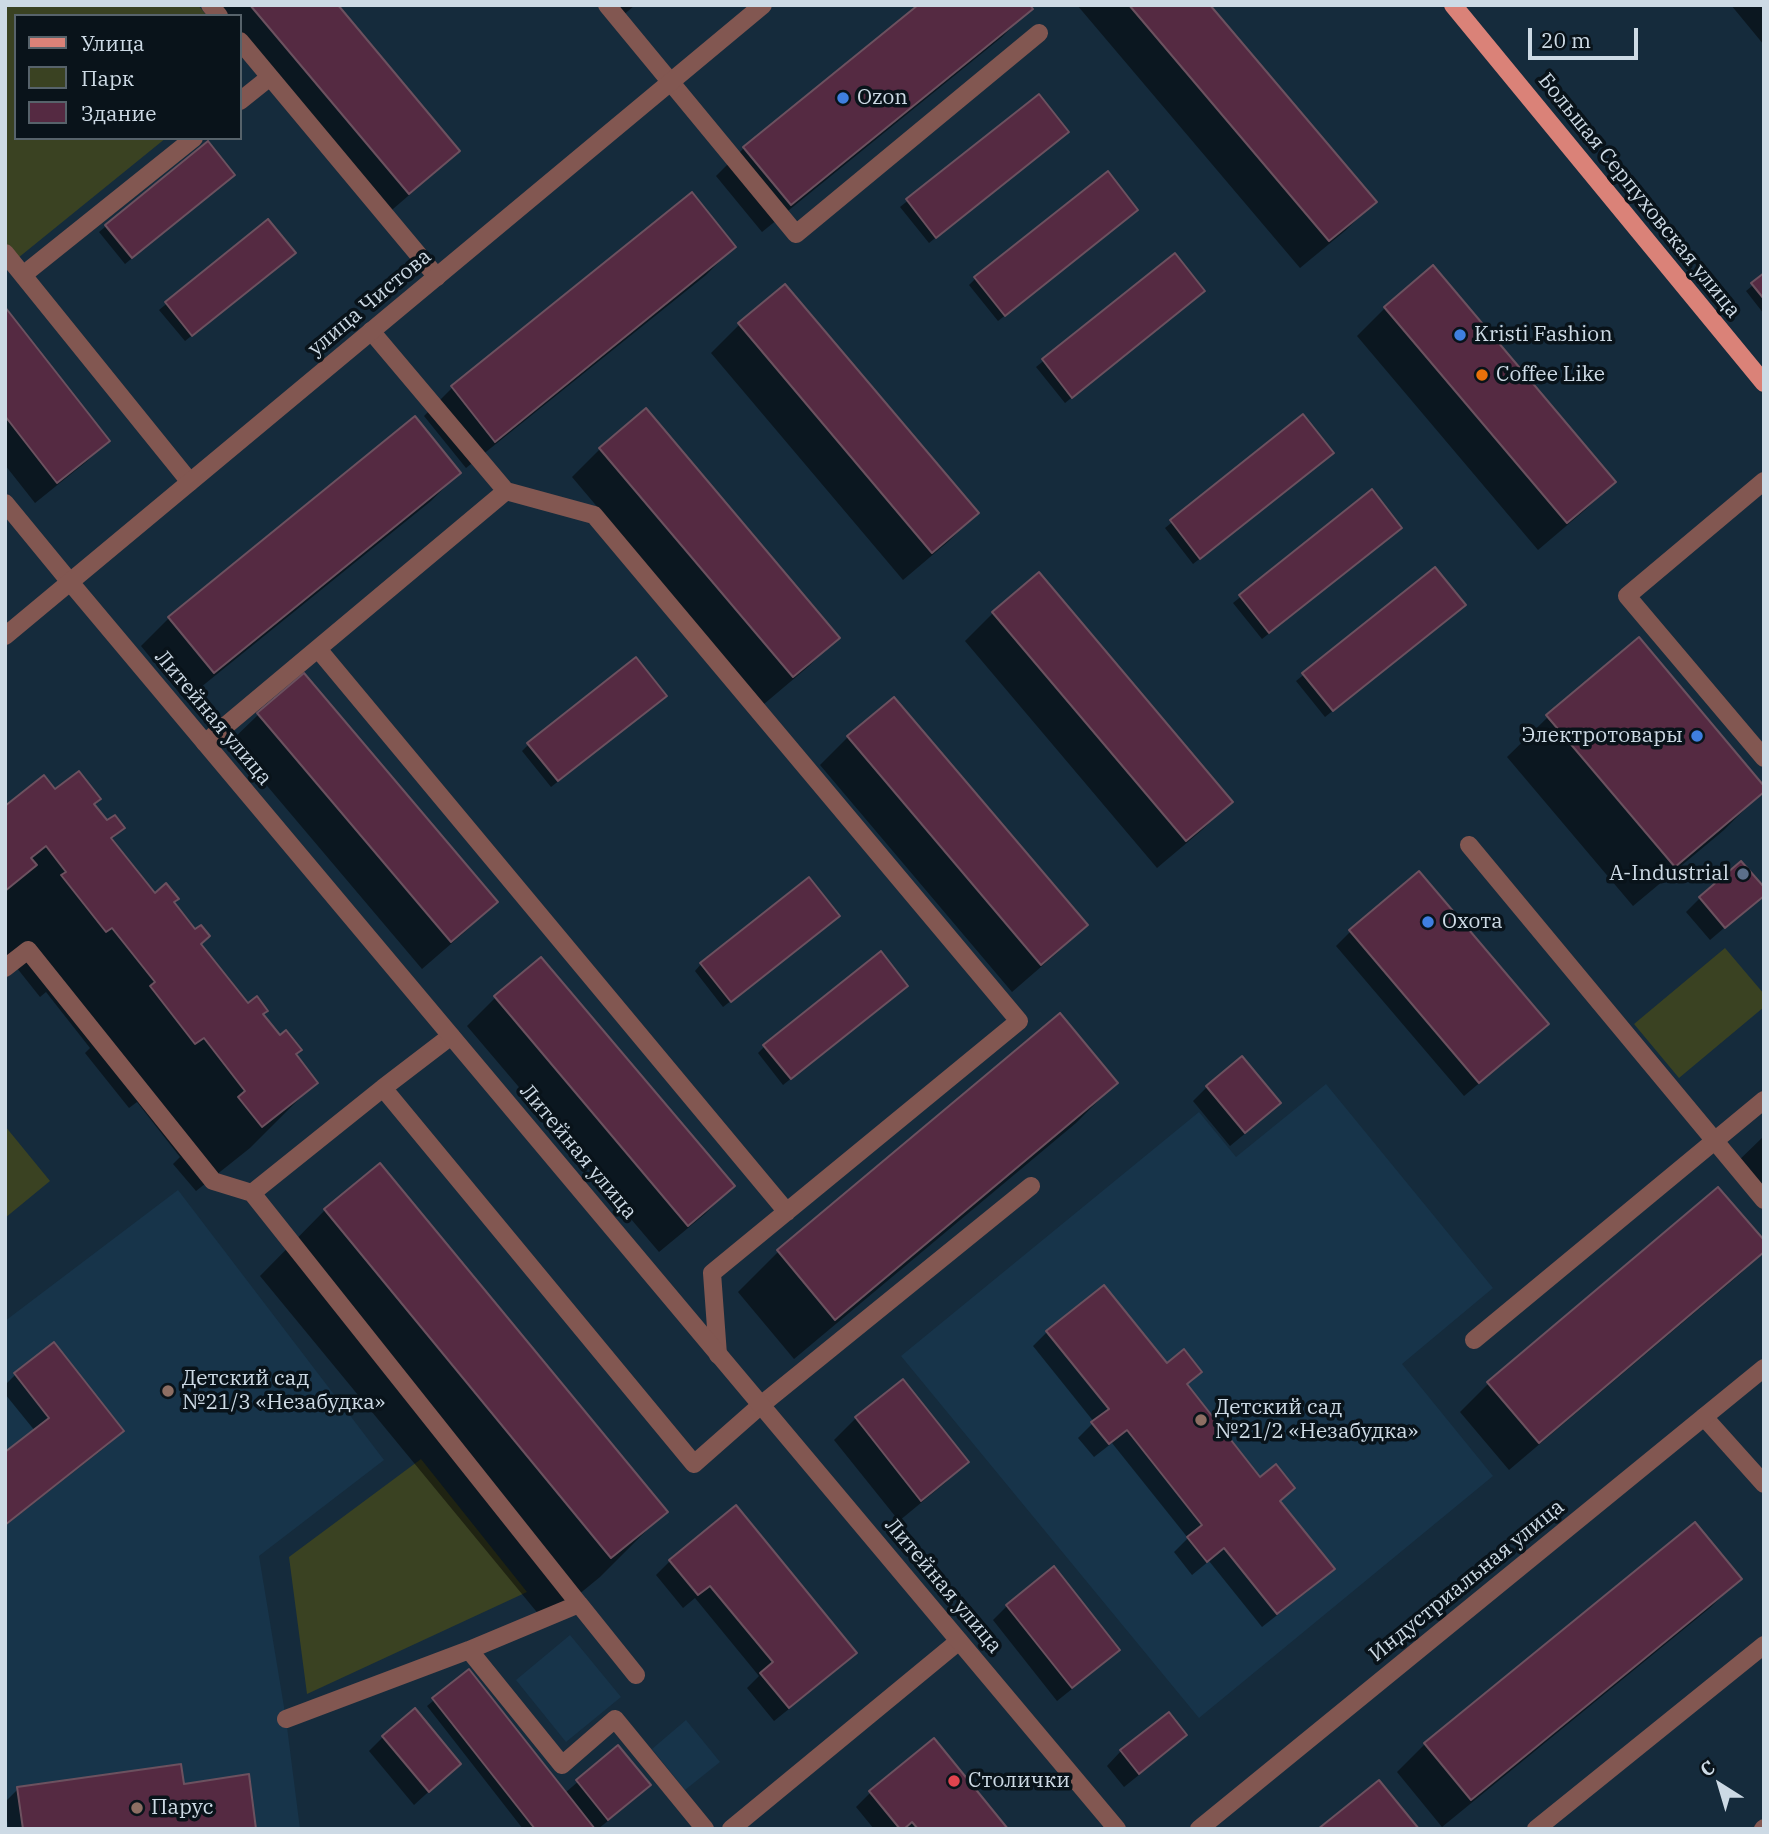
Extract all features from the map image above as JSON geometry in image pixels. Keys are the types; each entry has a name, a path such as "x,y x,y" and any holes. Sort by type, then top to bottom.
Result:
{"main road":[{"name":"Большая Серпуховская улица","path":"1453,5 1764,383"}],"street":[{"path":"607,5 796,234 1039,33"},
{"name":"улица Чистова","path":"5,636 763,5"},
{"path":"242,43 437,277"},
{"path":"242,99 270,77"},
{"path":"23,275 192,140"},
{"path":"5,253 190,482"},
{"path":"371,331 506,491 594,515 1019,1021 712,1273 718,1355"},
{"path":"1764,481 1627,596 1764,758"},
{"path":"205,743 506,491"},
{"name":"Литейная улица","path":"5,503 1117,1829"},
{"path":"318,649 787,1212"},
{"path":"1469,845 1764,1199"},
{"path":"5,968 28,950 213,1181 252,1194 636,1675"},
{"path":"252,1194 451,1036"},
{"path":"383,1088 694,1464 761,1405 1031,1186"},
{"path":"1474,1340 1764,1100"},
{"name":"Индустриальная улица","path":"1199,1829 1764,1368"},
{"path":"1704,1417 1764,1485"},
{"path":"286,1719 469,1650 579,1604"},
{"path":"731,1829 959,1641"},
{"path":"1535,1829 1764,1645"},
{"path":"469,1650 562,1765 615,1719 705,1829"}],"shaded area":[{"name":"Детский сад №21/2 «Незабудка»","path":"1326,1084 1493,1288 1402,1364 1493,1476 1199,1718 901,1356 1199,1112 1236,1157"},
{"name":"Детский сад №21/3 «Незабудка»","path":"178,1190 384,1460 259,1556 286,1719 300,1829 5,1829 5,1321"},
{"path":"570,1635 621,1697 566,1742 516,1680"},
{"path":"686,1720 720,1762 685,1790 652,1749"}],"green space":[{"path":"5,5 198,5 205,14 14,14 14,140 164,140 18,258 5,242"},
{"path":"1725,948 1764,994 1764,1007 1679,1078 1634,1024"},
{"path":"5,1126 50,1181 5,1218"},
{"path":"421,1459 527,1592 307,1694 289,1557"}],"building":[{"path":"250,5 338,5 460,151 409,194"},
{"path":"918,5 1030,5 1033,9 791,205 743,147"},
{"path":"1129,5 1210,5 1377,202 1329,241"},
{"path":"1039,94 1069,132 936,238 906,199"},
{"path":"208,141 235,175 132,258 105,225"},
{"path":"1108,171 1138,210 1005,316 974,277"},
{"path":"692,192 736,247 495,442 451,386"},
{"path":"268,219 296,253 192,336 165,302"},
{"path":"1175,253 1205,291 1072,398 1042,359"},
{"path":"1433,265 1616,482 1567,523 1384,307"},
{"path":"1764,273 1764,299 1751,283"},
{"path":"785,284 979,513 932,553 738,323"},
{"path":"5,307 110,441 57,483 5,416"},
{"path":"646,408 840,638 793,677 599,448"},
{"path":"1303,414 1334,453 1200,559 1170,520"},
{"path":"415,416 461,473 214,673 168,617"},
{"path":"1372,489 1402,528 1269,633 1239,595"},
{"path":"1435,567 1466,605 1333,711 1302,673"},
{"path":"1039,572 1233,802 1186,841 992,612"},
{"path":"1639,637 1764,786 1764,792 1675,867 1546,715"},
{"path":"636,657 667,696 558,781 527,743"},
{"path":"304,673 498,902 451,942 257,713"},
{"path":"894,697 1088,925 1041,965 847,736"},
{"path":"79,771 101,799 94,804 107,820 115,815 125,828 111,838 155,893 166,883 179,899 174,902 195,929 201,925 210,936 201,944 248,1003 257,996 268,1011 263,1014 280,1035 286,1030 302,1050 296,1054 318,1083 262,1127 238,1097 245,1091 204,1038 195,1044 150,986 155,982 112,928 106,932 61,875 66,872 46,846 31,858 37,865 5,891 5,806 44,775 55,789"},
{"path":"1741,861 1764,887 1764,896 1725,928 1699,897"},
{"path":"1419,871 1549,1024 1479,1083 1349,930"},
{"path":"809,877 840,916 731,1002 700,963"},
{"path":"881,951 908,986 791,1079 763,1045"},
{"path":"541,957 735,1186 688,1226 494,996"},
{"path":"1060,1013 1118,1083 835,1320 777,1250"},
{"path":"1242,1056 1281,1103 1245,1133 1206,1086"},
{"path":"380,1163 668,1512 611,1558 324,1209"},
{"path":"1718,1187 1764,1240 1764,1252 1539,1443 1487,1382"},
{"path":"1104,1285 1167,1363 1184,1349 1202,1372 1187,1384 1260,1477 1276,1464 1295,1488 1280,1501 1335,1569 1277,1614 1224,1548 1207,1562 1187,1537 1202,1525 1127,1430 1109,1444 1091,1422 1109,1409 1046,1331"},
{"path":"54,1342 124,1431 5,1525 5,1452 49,1418 14,1373"},
{"path":"903,1379 969,1462 921,1501 855,1417"},
{"path":"736,1505 857,1653 789,1708 760,1673 773,1662 710,1586 698,1595 669,1560"},
{"path":"1695,1522 1742,1579 1471,1800 1424,1743"},
{"path":"1054,1566 1120,1650 1072,1688 1006,1605"},
{"path":"469,1669 595,1829 535,1829 432,1698"},
{"path":"415,1708 461,1764 429,1792 382,1736"},
{"path":"1169,1712 1187,1735 1139,1774 1120,1750"},
{"path":"934,1738 1008,1829 918,1829 912,1822 900,1829 869,1791"},
{"path":"618,1745 651,1785 608,1820 576,1780"},
{"name":"Парус","path":"181,1764 184,1784 249,1774 256,1829 23,1829 17,1787"},
{"path":"1379,1780 1419,1829 1318,1829"}],"place":[{"name":"Ozon","path":"843,98"},
{"name":"Kristi Fashion","path":"1460,335"},
{"name":"Coffee Like","path":"1482,375"},
{"name":"Электротовары","path":"1697,736"},
{"name":"A-Industrial","path":"1743,874"},
{"name":"Охота","path":"1428,922"},
{"name":"Детский сад №21/3 «Незабудка»","path":"168,1391"},
{"name":"Детский сад №21/2 «Незабудка»","path":"1201,1420"},
{"name":"Столички","path":"954,1781"},
{"name":"Парус","path":"137,1808"}]}
